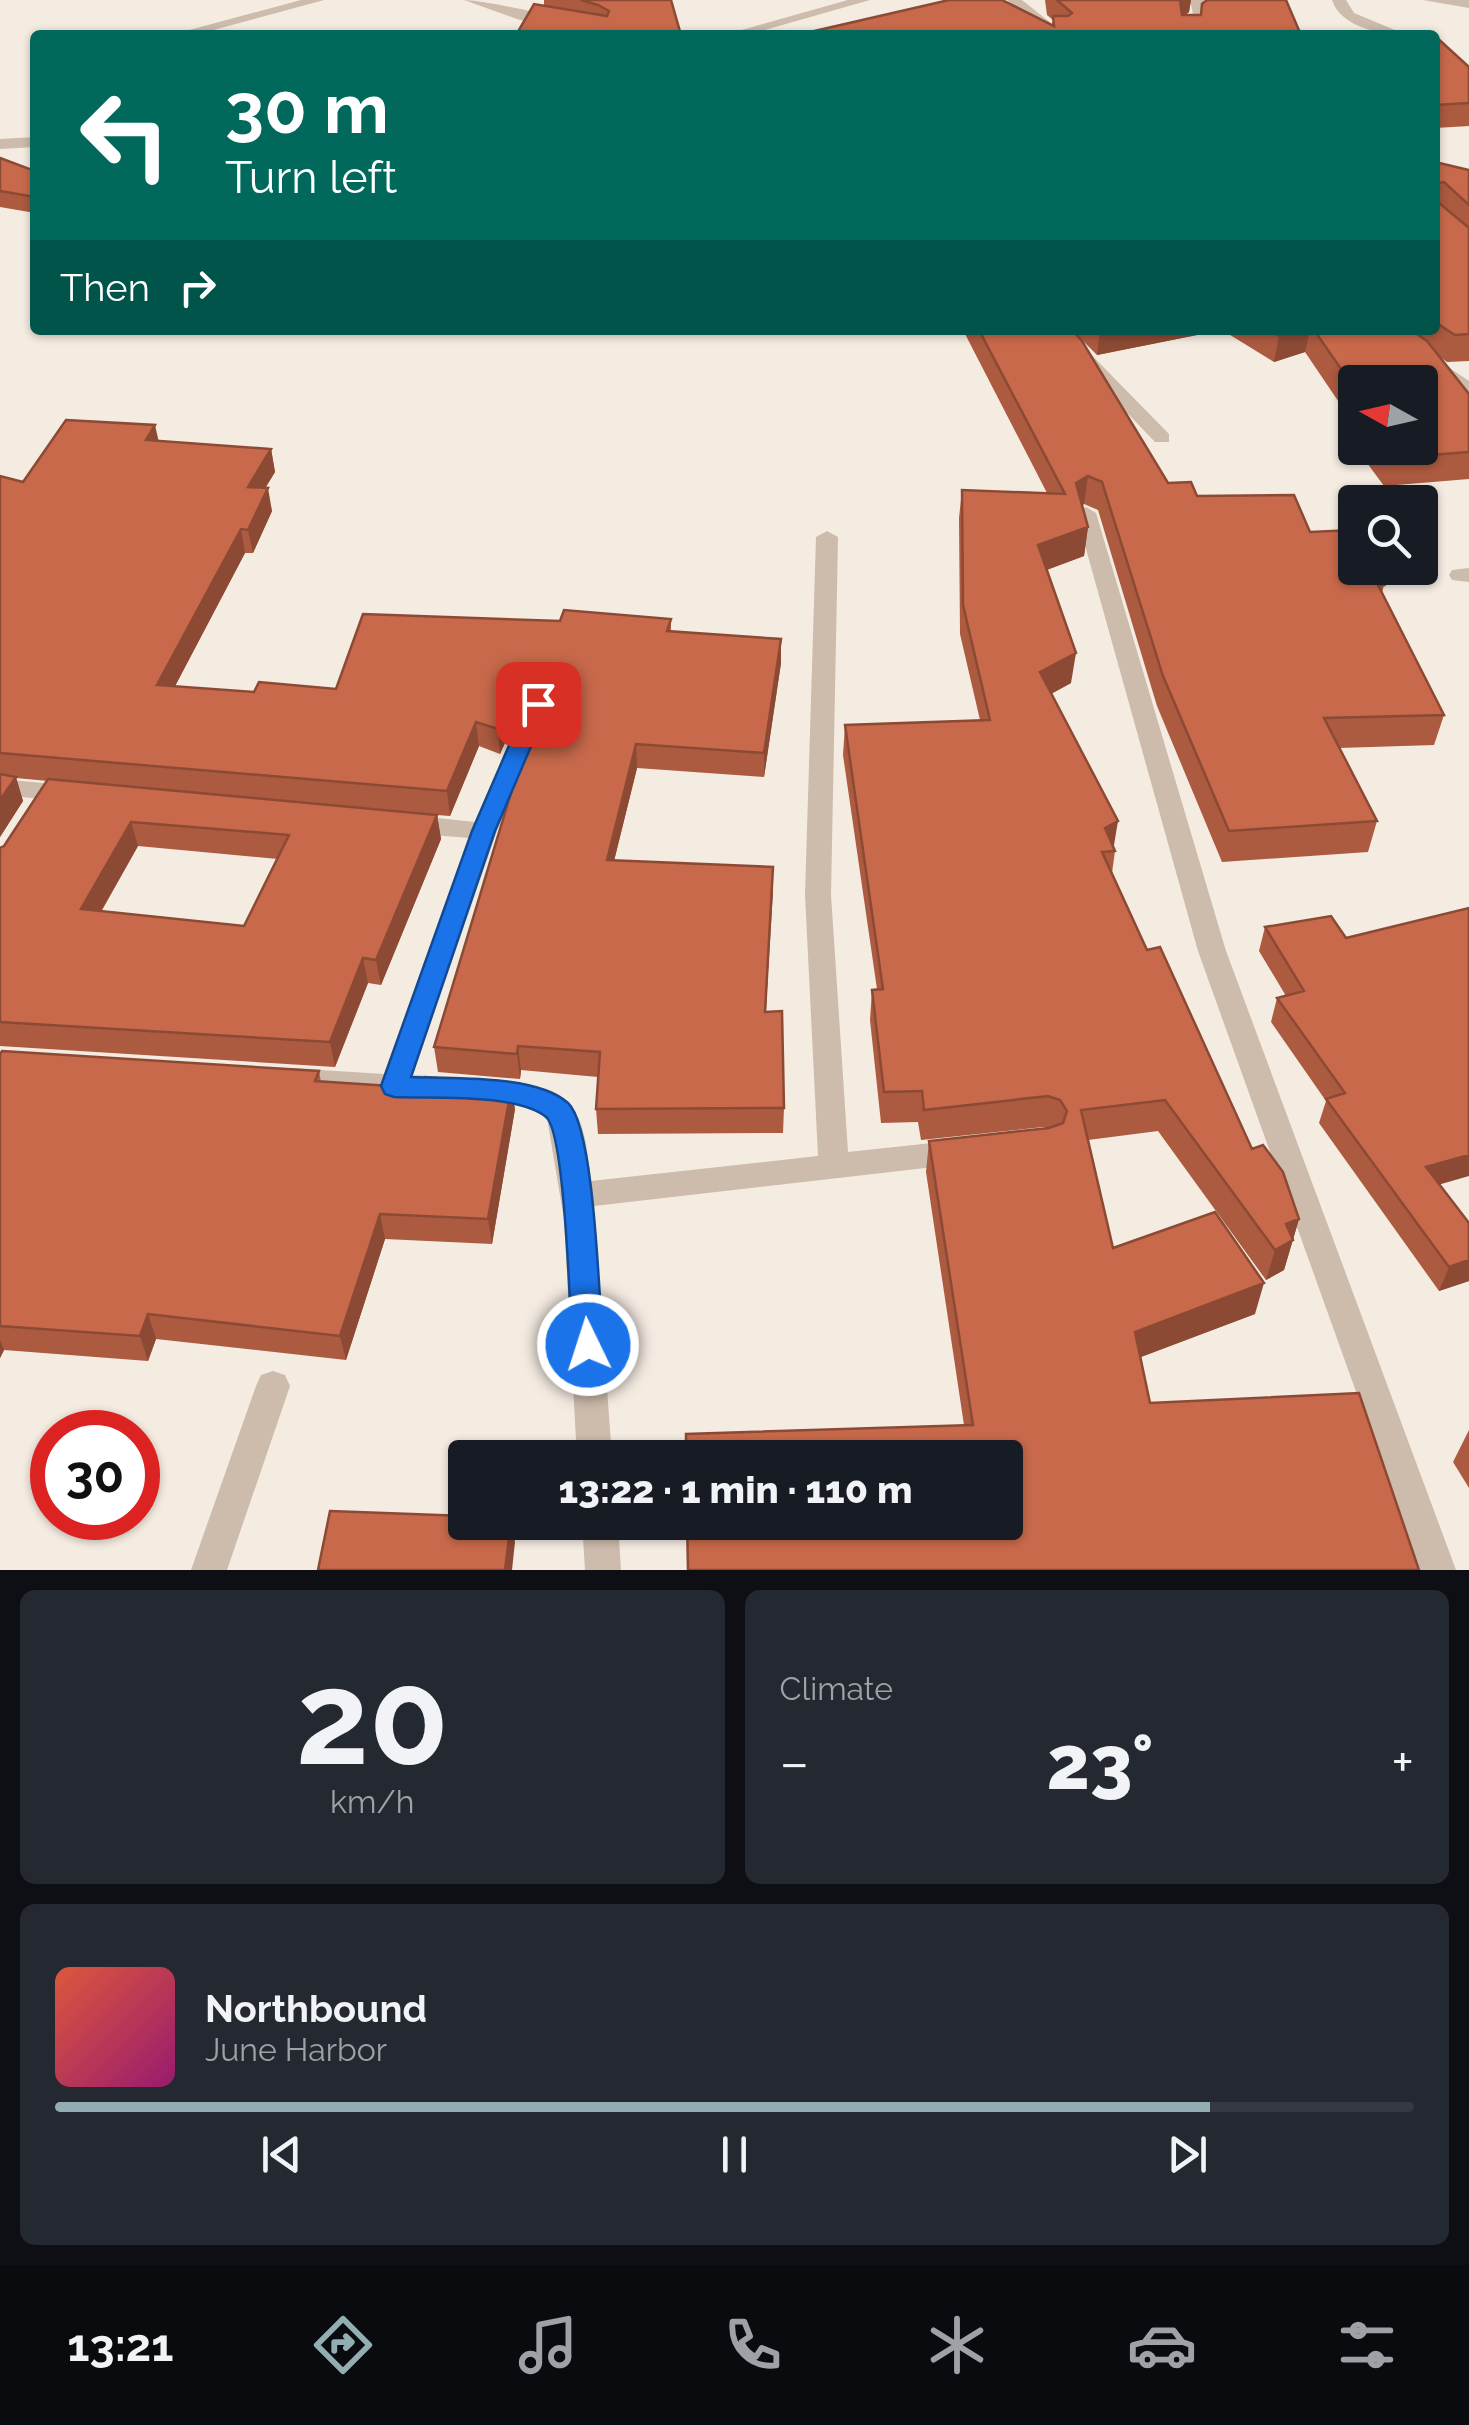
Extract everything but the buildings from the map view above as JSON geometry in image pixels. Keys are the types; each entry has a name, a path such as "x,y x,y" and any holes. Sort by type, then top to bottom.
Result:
{"street":[{"path":"187,30 317,0"},
{"path":"472,0 520,16 590,30"},
{"path":"749,30 863,0"},
{"path":"1014,0 1053,30"},
{"path":"1188,30 1188,22 1200,16 1197,0"},
{"path":"1339,0 1348,16 1386,30"},
{"path":"1430,0 1465,3"},
{"path":"0,144 30,142"},
{"path":"1062,335 1162,438"},
{"path":"1388,335 1469,390"},
{"path":"1086,513 1212,951 1438,1570"},
{"path":"826,537 818,895 834,1166"},
{"path":"394,1086 484,831 538,704"},
{"path":"0,787 106,797"},
{"path":"28,820 47,792"},
{"path":"384,822 484,831"},
{"path":"256,1077 510,1093 537,1099 560,1112 568,1130 577,1195 595,1440"},
{"path":"577,1195 986,1150"},
{"path":"210,1570 274,1386"},
{"path":"602,1540 604,1570"}],"route":[{"path":"538,704 484,831 394,1086 510,1093 537,1099 560,1112 568,1130 577,1195 588,1345"}]}
